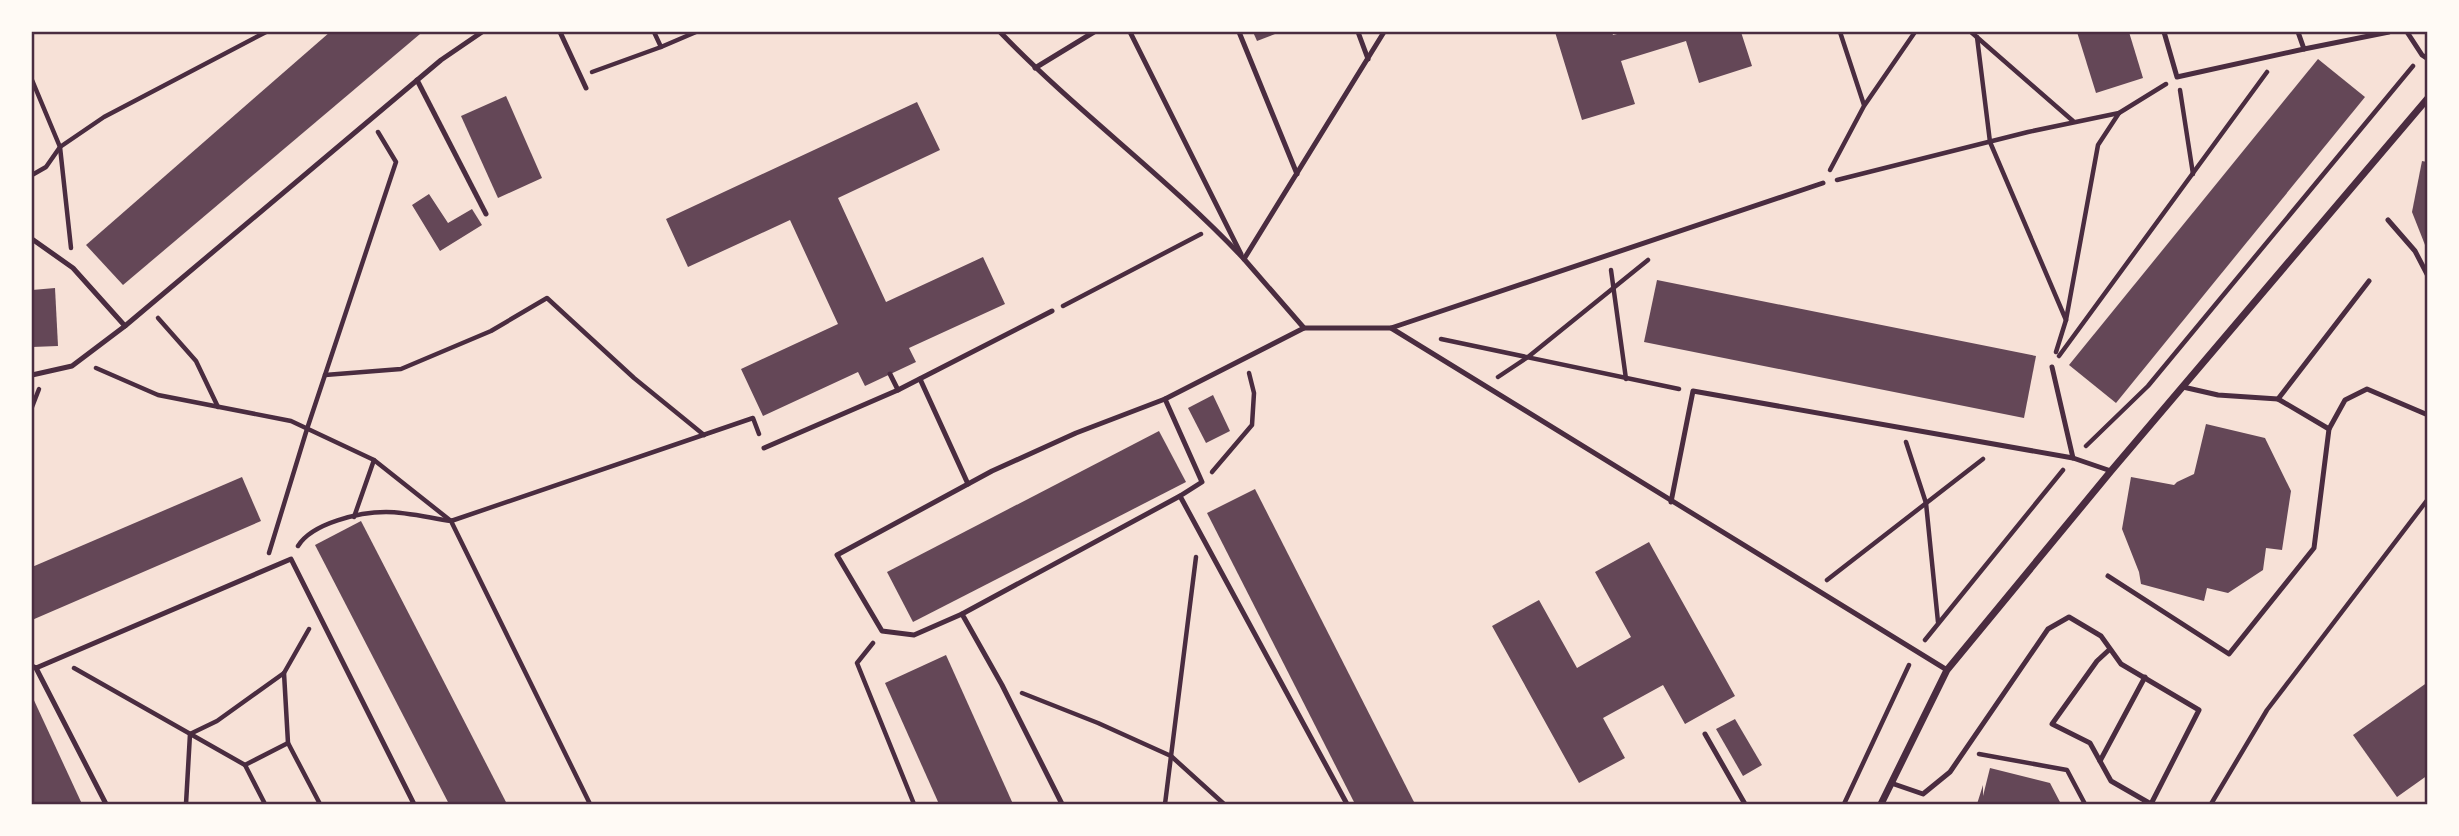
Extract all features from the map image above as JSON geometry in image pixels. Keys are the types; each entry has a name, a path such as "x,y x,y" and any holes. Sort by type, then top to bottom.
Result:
{"street":[{"path":"1881,804 1947,670 2427,97"}],"lane":[{"path":"32,375 72,366 125,326 441,60 482,32"},
{"path":"560,32 586,88"},
{"path":"1000,32 1035,68 1214,228 1304,328"},
{"path":"1035,68 1094,32"},
{"path":"1130,32 1244,260"},
{"path":"1239,32 1297,174"},
{"path":"1358,32 1368,59"},
{"path":"1244,260 1384,32"},
{"path":"2164,32 2177,77 2389,32"},
{"path":"2298,32 2304,49"},
{"path":"2407,32 2425,57"},
{"path":"417,80 486,214"},
{"path":"1165,399 1202,482 962,614 914,635 882,631 837,555 968,484 1076,433 1165,399 1304,328 1391,328 1823,183"},
{"path":"2388,220 2415,251 2427,276"},
{"path":"32,239 74,268 125,326"},
{"path":"2278,400 2369,281"},
{"path":"764,449 898,390 1052,311"},
{"path":"1391,328 1947,670"},
{"path":"2052,367 2073,458"},
{"path":"890,374 898,390"},
{"path":"920,379 968,484"},
{"path":"2183,387 2218,395 2278,400 2329,429"},
{"path":"2108,576 2229,654 2314,548 2329,429 2345,401 2367,389 2427,415"},
{"path":"1671,502 1693,391 2073,458 2111,471"},
{"path":"1180,496 1347,804"},
{"path":"106,804 34,667 290,559 414,804"},
{"path":"962,614 1002,685 1062,804"},
{"path":"1891,783 1923,794 1950,772 2048,629 2069,617 2101,636 2121,664 2199,710 2151,804 2111,781 2090,743 2052,724 2097,661 2110,649"},
{"path":"2100,761 2145,677"},
{"path":"1705,734 1745,804"}],"path":[{"path":"32,175 46,167 60,147 104,117 266,32"},
{"path":"654,32 661,47"},
{"path":"581,76 696,32"},
{"path":"1840,32 1864,106"},
{"path":"1823,183 1864,106 1915,32"},
{"path":"1971,32 2074,122"},
{"path":"1977,37 1990,142 2066,320"},
{"path":"2052,367 2280,55"},
{"path":"1844,804 1915,652 2073,458 2148,386 2425,57"},
{"path":"1823,183 2119,113 2177,77 2193,174"},
{"path":"32,80 60,147 74,268"},
{"path":"2052,367 2066,320 2098,145 2119,113"},
{"path":"263,571 396,162 370,120"},
{"path":"1052,311 1214,228"},
{"path":"1485,386 1528,357 1656,254"},
{"path":"1608,256 1626,379"},
{"path":"325,375 401,369 491,331 547,298 634,378 704,435"},
{"path":"148,307 196,361 219,407"},
{"path":"1432,337 1693,391"},
{"path":"1202,482 1252,425 1254,393 1246,359"},
{"path":"79,361 158,395 291,421 374,460 451,521 590,804"},
{"path":"290,559 304,536 333,521 385,512 451,521 753,418 764,449"},
{"path":"1900,427 1926,503 1938,623"},
{"path":"1814,590 2000,445"},
{"path":"355,517 374,460"},
{"path":"2211,804 2267,710 2427,499"},
{"path":"1165,804 1200,529"},
{"path":"190,734 218,721 284,673 318,613"},
{"path":"882,631 857,663 914,804"},
{"path":"58,659 245,765 265,804"},
{"path":"284,673 288,743 320,804"},
{"path":"1002,685 1098,723 1171,756 1224,804"},
{"path":"186,804 190,734"},
{"path":"245,765 288,743"},
{"path":"1965,750 2067,770 2085,804"}],"building":[{"path":"330,32 420,34 123,285 86,245"},
{"path":"1253,32 1280,32 1257,41"},
{"path":"1555,32 1612,32 1613,35 1625,32 1741,32 1752,66 1699,83 1686,41 1621,61 1635,104 1582,120"},
{"path":"2077,32 2129,32 2143,78 2096,93"},
{"path":"2318,59 2365,97 2116,403 2069,365"},
{"path":"506,96 542,178 498,198 461,116"},
{"path":"917,102 940,150 838,198 886,302 983,257 1005,304 909,348 916,362 865,386 858,372 763,416 741,369 838,324 790,220 688,267 666,219"},
{"path":"2422,161 2427,162 2427,250 2412,212"},
{"path":"429,194 448,223 472,209 482,225 440,251 412,205"},
{"path":"1657,280 2036,356 2024,418 1644,342"},
{"path":"55,288 58,346 32,347 32,290"},
{"path":"1213,395 1230,431 1206,443 1188,408"},
{"path":"2206,424 2265,438 2291,491 2282,550 2266,548 2263,570 2228,593 2207,588 2204,601 2141,584 2122,529 2131,477 2174,485 2194,474"},
{"path":"1159,431 1186,482 913,622 887,572"},
{"path":"242,477 261,521 32,620 32,567"},
{"path":"1255,489 1415,804 1355,804 1207,513"},
{"path":"361,521 507,804 449,804 315,545"},
{"path":"1649,542 1735,696 1685,724 1663,685 1603,718 1625,758 1579,783 1492,626 1539,600 1577,668 1631,637 1595,572"},
{"path":"946,655 1013,804 939,804 885,683"},
{"path":"2428,682 2428,775 2397,797 2353,735"},
{"path":"32,696 82,804 32,804"},
{"path":"1735,719 1762,765 1743,776 1716,729"},
{"path":"1990,768 2050,783 2061,804 1977,804 1983,785 1983,796"}]}
